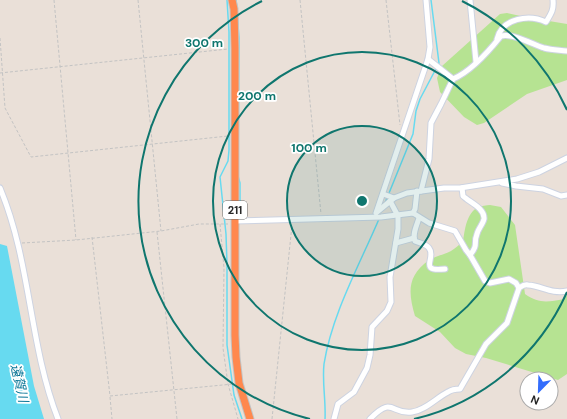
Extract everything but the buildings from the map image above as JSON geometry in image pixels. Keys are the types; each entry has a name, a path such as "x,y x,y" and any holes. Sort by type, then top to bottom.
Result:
{"highway":[{"name":"211","path":"232,0 234,9 235,49 234,335 240,383 250,419"}],"street":[{"path":"378,214 388,198 401,137 428,59 430,47 426,0"},
{"path":"470,0 476,62"},
{"path":"497,41 501,29 506,24 514,20 540,19 546,22 552,14 554,7 553,0"},
{"path":"413,213 429,159 431,123 452,79 458,77 476,62 501,36 508,35 547,48 567,50"},
{"path":"428,59 452,79"},
{"path":"378,214 388,198 419,191 462,188 517,179 539,172 567,158"},
{"path":"499,182 516,186 543,189 561,196 567,195"},
{"path":"0,188 9,209 44,373 50,398 58,419"},
{"path":"462,188 463,196 481,210 484,220 477,233 476,246 470,255"},
{"path":"334,419 338,404 354,392 367,368 370,355 372,327 392,302 390,278 398,228 398,216 388,198"},
{"path":"235,223 321,220 365,217 378,214 398,216 413,213"},
{"path":"413,213 429,224 455,231 485,282 490,283 509,279 516,283 519,288"},
{"path":"414,238 419,218"},
{"path":"396,243 414,238"},
{"path":"414,238 415,241 429,247 431,251 430,265 432,269 445,269"},
{"path":"370,419 378,410 387,407 393,407 405,412 420,410 449,391 460,389 486,344 506,323 519,288 522,286 528,285 553,291 567,291"}],"path":[{"path":"54,0 76,240"},
{"path":"138,0 161,231"},
{"path":"300,0 321,220"},
{"path":"386,0 401,137"},
{"path":"0,38 5,108 31,157 235,136"},
{"path":"0,73 235,49"},
{"path":"272,419 293,220"},
{"path":"17,243 76,240 92,237 161,231 199,224 235,223"},
{"path":"220,224 224,268 223,348 228,384 238,419"},
{"path":"157,231 176,419"},
{"path":"92,237 112,419"},
{"path":"110,396 240,383"}],"green space":[{"path":"507,13 567,24 567,80 527,94 484,123 477,125 464,117 440,92 437,78 442,66 500,14"},
{"path":"490,205 501,207 515,225 525,294 539,301 564,299 567,295 567,374 559,379 559,371 529,371 486,358 466,354 455,348 440,332 415,316 411,299 411,285 413,278 422,266 429,260 451,251 463,241 465,227 471,214 478,207"}],"water":[{"name":"遠賀川","path":"0,244 7,246 34,386 44,419 0,419"}],"waterway":[{"path":"227,0 229,32 229,150 228,161 220,177 226,234 227,345 234,395 242,419"},
{"path":"236,0 237,8"},
{"path":"385,203 413,134 416,111 420,99 439,63 431,0"},
{"path":"237,12 239,38 238,170"},
{"path":"238,176 240,183 240,217"},
{"path":"325,419 324,364 328,345 347,290 379,219"}]}
